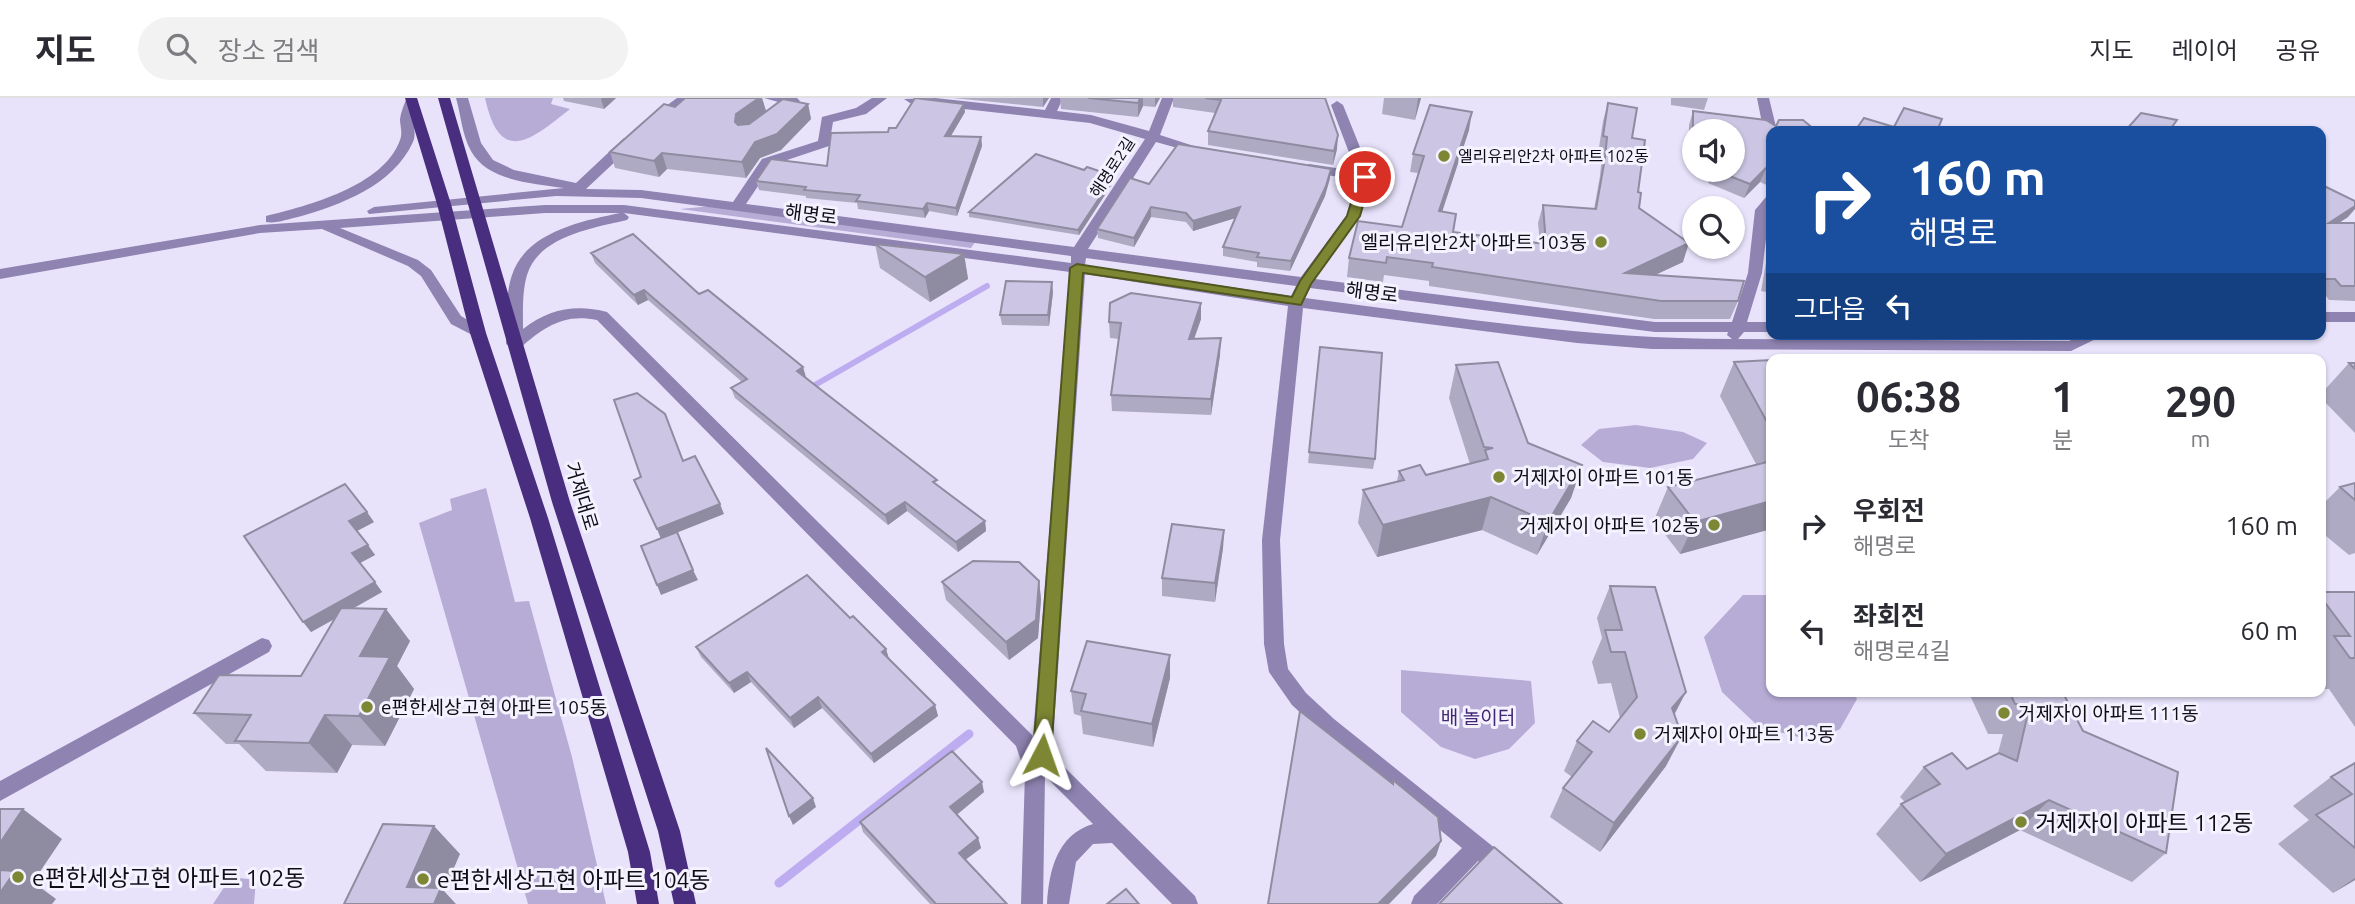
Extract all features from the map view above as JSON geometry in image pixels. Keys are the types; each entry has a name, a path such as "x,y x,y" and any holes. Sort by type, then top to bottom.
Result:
{"main road":[{"name":"거제대로","path":"444,98 562,505 669,831 685,904"},
{"path":"412,99 446,211 478,333 555,572 639,852 648,904"}],"street":[{"path":"463,98 476,146 489,165 514,174 615,193"},
{"path":"580,187 635,136 685,98"},
{"path":"766,122 794,101 770,98"},
{"path":"737,206 767,162 824,143 827,120 861,111 881,98"},
{"path":"1049,114 1057,98"},
{"name":"해명로2길","path":"1078,260 1153,137 1168,98"},
{"path":"1763,98 1772,126"},
{"path":"0,265 271,219 336,200 398,156 410,135 407,116 412,99"},
{"path":"910,99 1091,119 1218,153"},
{"path":"1337,105 1365,177 1353,216 1304,284 1296,302 1271,540 1273,644 1279,672 1299,699 1328,725 1517,880"},
{"path":"1298,166 1365,177"},
{"name":"해명로","path":"474,209 556,192 615,193 737,206 1078,260 1296,302 1577,338 1652,344 1732,345 2071,346 2084,340"},
{"path":"1732,345 1755,272 1762,210 1766,206"},
{"name":"해명로","path":"474,209 624,209 1304,284 1655,327 1766,327"},
{"path":"271,219 474,209"},
{"path":"0,275 260,229 315,226 446,211"},
{"path":"514,344 519,273 534,252 559,235 593,223 660,214"},
{"path":"315,226 346,234 413,263 426,273 456,320 478,333"},
{"path":"1042,755 1078,260"},
{"path":"514,344 537,325 559,314 581,310 602,316 1042,755 1187,904"},
{"path":"2326,317 2355,317"},
{"path":"0,792 262,646"},
{"path":"1024,737 1035,773 1032,904"},
{"path":"1058,904 1059,877 1068,857 1085,837 1102,833 1120,834"},
{"path":"1422,904 1477,847"}],"green space":[{"path":"485,98 553,98 551,104 570,109 529,138 508,140 499,133 491,119"},
{"path":"712,206 975,242 971,248 680,209"},
{"path":"1636,425 1683,432 1707,443 1693,459 1650,468 1603,462 1581,445 1599,429"},
{"path":"486,488 515,602 529,601 572,757 606,904 528,904 419,523 452,510 450,499"},
{"path":"1743,595 1766,595 1766,697 1857,699 1840,729 1814,741 1759,727 1722,692 1704,637"},
{"name":"배 놀이터","path":"1401,670 1531,681 1535,723 1509,749 1475,759 1441,747 1401,712"},
{"path":"231,877 256,880 254,904 213,904"}],"building":[{"path":"685,98 759,98 736,114 735,122 738,125 749,124 783,99 808,104 777,134 755,142 742,162 662,153 654,161 610,152 664,104 675,107"},
{"path":"915,98 964,104 945,136 981,137 956,208 927,203 923,209 856,201 860,195 804,190 806,187 756,181 771,159 827,166 831,133 888,132 889,128 896,128"},
{"path":"1088,98 1140,98 1138,103"},
{"path":"1205,98 1325,98 1338,135 1334,151 1208,131 1221,100"},
{"path":"1608,103 1637,108 1632,138 1645,140 1638,192 1641,193 1639,208 1682,238 1682,246 1625,273 1744,281 1738,301 1661,301 1432,267 1433,263 1387,257 1386,263 1349,258 1358,221 1402,227 1424,156 1413,154 1430,105 1472,112 1439,211 1456,214 1453,232 1546,244 1543,205 1596,209 1605,158 1607,137 1603,136"},
{"path":"1904,108 1942,119 1939,126 1895,126"},
{"path":"1693,111 1766,120 1776,126 1766,126 1766,168 1750,184 1745,182 1745,119 1693,119"},
{"path":"2141,113 2177,120 2173,126 2129,126"},
{"path":"1864,118 1891,126 1858,126"},
{"path":"1779,120 1803,120 1810,126 1776,126"},
{"path":"1178,144 1331,169 1326,186 1291,261 1257,257 1259,253 1223,247 1240,207 1193,221 1186,213 1151,207 1134,238 1097,229 1130,178 1149,184"},
{"path":"1036,154 1084,170 1087,167 1114,176 1078,230 969,212"},
{"path":"2326,187 2355,201 2355,206 2329,223 2355,223 2355,286 2341,286 2335,279 2326,279"},
{"path":"633,234 699,294 708,290 803,367 797,371 937,480 933,482 985,521 956,542 905,502 885,515 731,388 747,379 644,290 634,295 591,253"},
{"path":"875,244 964,254 925,277"},
{"path":"1006,281 1052,282 1048,315 1000,315"},
{"path":"1131,293 1201,303 1189,339 1221,338 1211,399 1111,395 1121,323 1109,322 1110,303"},
{"path":"1320,347 1382,353 1375,459 1309,452"},
{"path":"1766,360 1766,420 1734,362"},
{"path":"1498,362 1528,443 1582,465 1548,522 1491,497 1383,525 1363,490 1404,480 1399,471 1420,465 1426,475 1488,459 1485,450 1493,448 1484,447 1456,365"},
{"path":"637,393 665,414 683,461 695,456 720,504 657,529 634,480 641,477 614,400"},
{"path":"1766,462 1766,502 1695,522 1668,487"},
{"path":"2355,483 2355,500 2340,487"},
{"path":"345,484 367,512 349,521 368,545 352,553 375,582 303,622 244,536"},
{"path":"1172,524 1224,530 1215,583 1162,578"},
{"path":"677,532 693,570 657,585 641,546"},
{"path":"973,561 1019,562 1039,581 1036,620 1006,642 942,582"},
{"path":"807,575 886,649 882,652 935,705 871,754 818,697 790,718 747,672 729,683 696,647"},
{"name":"거제자이 아파트 113동","path":"1610,586 1655,587 1686,692 1672,708 1682,736 1614,823 1563,788 1592,752 1577,741 1593,721 1609,732 1637,697 1625,652 1611,652 1605,630 1622,630"},
{"path":"2326,592 2355,592 2355,658 2350,658 2334,636 2350,636 2326,604"},
{"path":"341,608 386,609 360,656 390,657 359,716 325,715 309,743 235,741 251,715 194,713 219,675 301,676"},
{"path":"1087,641 1170,655 1152,724 1081,711 1086,694 1071,691"},
{"path":"2012,697 2065,697 2083,731 2178,772 2166,853 2049,800 1946,854 1901,804 1940,784 1924,767 1952,753 1967,769 1999,753 2017,761 2030,704 2015,704"},
{"path":"1300,711 1438,817 1441,841 1378,904 1268,904"},
{"path":"766,748 813,798 789,816"},
{"path":"952,751 982,782 950,807 978,838 959,853 1007,904 936,904 860,822"},
{"path":"2355,763 2355,848 2316,815 2352,794 2331,777"},
{"path":"0,809 23,809 0,843"},
{"path":"383,824 434,826 407,887 441,888 434,904 344,904"},
{"path":"1494,847 1562,904 1439,904"},
{"path":"0,870 15,871 0,893"},
{"path":"1126,889 1139,904 1107,904"}],"waterway":[{"path":"808,389 987,286"},
{"path":"779,883 969,734"}],"place":[{"name":"엘리유리안2차 아파트 102동","path":"1444,156"},
{"name":"엘리유리안2차 아파트 103동","path":"1601,242"},
{"name":"거제자이 아파트 101동","path":"1499,477"},
{"name":"거제자이 아파트 102동","path":"1714,525"},
{"name":"e편한세상고현 아파트 105동","path":"367,707"},
{"name":"거제자이 아파트 111동","path":"2004,713"},
{"name":"거제자이 아파트 113동","path":"1640,734"},
{"name":"거제자이 아파트 112동","path":"2021,822"},
{"name":"e편한세상고현 아파트 102동","path":"18,877"},
{"name":"e편한세상고현 아파트 104동","path":"423,879"}],"route":[{"path":"1042,755 1077,268 1296,302 1304,284 1353,216 1365,177"}]}
